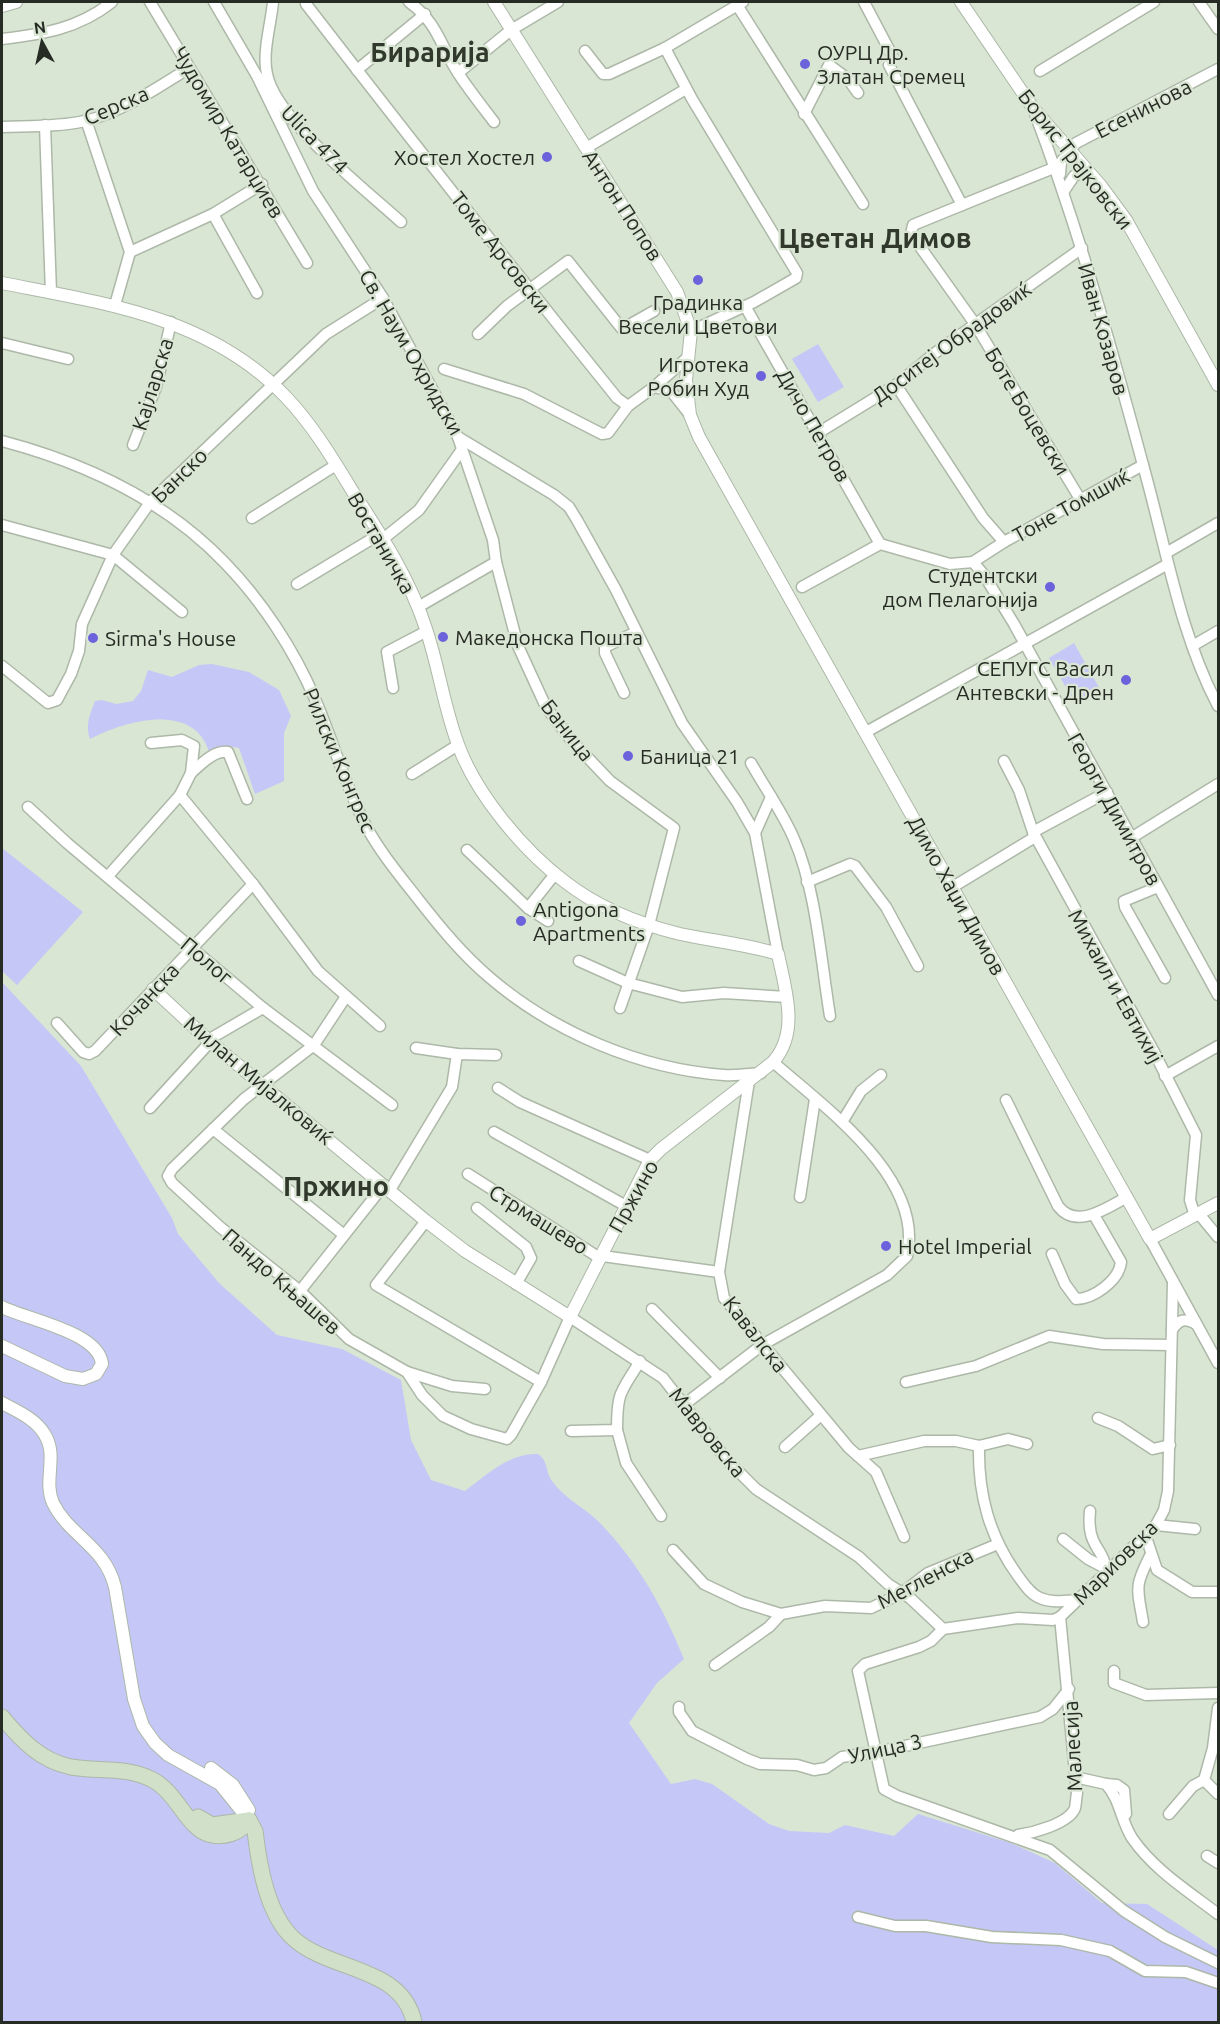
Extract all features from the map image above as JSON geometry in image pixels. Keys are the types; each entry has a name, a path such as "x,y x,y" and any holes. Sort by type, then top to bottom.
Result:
{"main road":[{"path":"2,1718 35,1753 57,1763 73,1767 127,1771 143,1776 169,1792 201,1831 216,1836 235,1832 249,1820"},
{"path":"57,1763 115,1765 143,1770 172,1788 194,1815 206,1824 249,1820"},
{"path":"249,1820 255,1832 275,1913 285,1929 304,1946 396,1989 405,1999 414,2022"}],"street":[{"path":"2,6 16,2"},
{"path":"2,39 67,28 91,17 112,2"},
{"name":"Чудомир Катарџиев","path":"150,2 262,184 307,263"},
{"name":"Св. Наум Охридски","path":"214,2 257,76 313,191 382,298 458,437 546,489 569,507 609,577 682,723 737,802 755,833 778,954"},
{"name":"Ulica 474","path":"273,2 266,71 275,98 311,138 401,222"},
{"path":"409,2 425,14 440,34 458,73 494,122"},
{"name":"Антон Попов","path":"494,2 677,292 691,331 686,380 692,421"},
{"path":"458,73 511,30 558,2"},
{"path":"864,2 962,205 1058,172 1069,150"},
{"name":"Борис Трајковски","path":"961,2 1033,108 1087,170 1131,228 1218,385"},
{"path":"1040,71 1154,2"},
{"path":"1199,2 1218,29"},
{"path":"585,51 603,74 665,48 740,3 804,114 863,204"},
{"name":"Томе Арсовски","path":"306,4 529,289 617,398 628,406"},
{"path":"357,70 425,14"},
{"path":"665,48 686,89 796,270 797,276 793,281 745,306 691,331"},
{"path":"804,114 829,65 848,79 858,93"},
{"name":"Серска","path":"2,127 86,120 122,106 189,68"},
{"name":"Есенинова","path":"1069,150 1076,143 1218,69"},
{"path":"586,148 686,89"},
{"name":"Иван Козаров","path":"1033,108 1058,172 1082,248 1167,559 1206,680 1218,706"},
{"path":"86,120 130,252 115,305"},
{"path":"45,125 51,293"},
{"path":"1064,191 1074,176 1087,170"},
{"path":"130,252 213,214 262,184"},
{"name":"Боте Боцевски","path":"962,205 913,225 911,234 975,324 1080,499"},
{"path":"213,214 257,293"},
{"name":"Доситеј Обрадовиќ","path":"818,433 896,385 975,324 1082,248"},
{"path":"478,334 529,289 568,261 622,329 654,311"},
{"name":"Востаничка","path":"2,283 115,305 171,322 212,340 273,384 302,416 381,536 418,607 427,630 458,746 505,824 555,874 602,905 650,925 778,954"},
{"name":"Банско","path":"2,666 48,703 60,697 71,674 78,651 82,624 113,555 151,501 326,334 382,298"},
{"name":"Дичо Петров","path":"745,306 880,544"},
{"name":"Кајларска","path":"133,445 156,387 171,322"},
{"path":"2,344 68,359"},
{"path":"444,369 524,394 602,434 608,433 628,406 687,358"},
{"path":"896,385 983,518 1004,542"},
{"path":"654,387 671,391 692,421"},
{"name":"Димо Хаџи Димов","path":"692,421 1218,1363"},
{"name":"Баница","path":"458,437 461,451 486,513 518,646 546,707 571,740 610,781 674,828 650,925"},
{"name":"Рилски Конгрес","path":"2,441 80,466 151,501 225,562 264,612 307,681 366,825 407,886 466,956 523,1002 603,1046 632,1057 723,1075 761,1073"},
{"path":"297,585 381,536 419,510 461,451"},
{"path":"252,518 336,465"},
{"name":"Тоне Томшиќ","path":"880,544 951,564 973,561 1143,465"},
{"path":"866,732 1025,645 1167,559 1218,524"},
{"path":"2,525 113,555 182,612"},
{"path":"802,587 880,544"},
{"name":"Георги Димитров","path":"973,561 984,575 1025,645 1218,995"},
{"path":"418,607 496,562"},
{"path":"393,688 387,652 427,630"},
{"path":"1194,645 1218,631"},
{"path":"624,693 605,653 605,647 636,632"},
{"path":"108,876 180,795 191,772 195,752 192,743 182,740 151,743"},
{"path":"412,774 458,746"},
{"path":"191,772 209,758 228,752 247,799"},
{"name":"Михаил и Евтихиј","path":"1004,761 1019,790 1034,834 1196,1135 1190,1200 1197,1215"},
{"path":"751,763 794,840 807,882 830,1016"},
{"path":"1131,838 1218,784"},
{"path":"956,885 1034,834 1107,792"},
{"path":"180,795 253,884 318,971 345,998 380,1026"},
{"path":"755,833 771,797"},
{"name":"Полог","path":"28,807 67,843 263,1008 354,1079 392,1105"},
{"path":"467,850 528,908 548,921"},
{"path":"807,882 850,864 855,866 886,907 918,966"},
{"path":"528,908 555,874"},
{"name":"Кочанска","path":"57,1023 84,1052 89,1054 95,1051 253,884"},
{"path":"1158,887 1124,901 1125,907 1166,978"},
{"path":"620,1008 650,925"},
{"name":"Пржино","path":"507,1439 541,1382 570,1317 650,1160 661,1149 761,1073 782,1053 787,1039 787,997 778,954"},
{"path":"579,961 628,983 682,997 724,993 787,997"},
{"name":"Милан Мијалковиќ","path":"153,989 210,1041 426,1221 465,1251 570,1317"},
{"path":"345,998 314,1046 263,1084 213,1129 345,1235"},
{"path":"150,1108 210,1041 263,1008"},
{"path":"1165,1076 1218,1046"},
{"path":"416,1048 457,1054 496,1055"},
{"path":"300,1291 387,1187 452,1088 457,1054"},
{"path":"685,1404 762,1345 887,1275 907,1256 909,1230 897,1190 870,1152 842,1122 773,1062"},
{"name":"Рилски Конгрес","path":"723,1075 744,1085"},
{"path":"842,1122 861,1091 881,1075"},
{"name":"Кавалска","path":"744,1085 719,1272 724,1298 821,1415 858,1456 876,1472 904,1537"},
{"path":"498,1088 520,1102 650,1160"},
{"path":"800,1197 815,1099"},
{"path":"1006,1100 1059,1209 1064,1213 1082,1217 1094,1215 1127,1197"},
{"name":"Пандо Књашев","path":"213,1129 172,1169 168,1176 172,1183 220,1227 300,1291 349,1339 407,1372 452,1386 485,1389"},
{"path":"494,1132 626,1206"},
{"name":"Стрмашево","path":"468,1174 585,1250 601,1255 719,1272"},
{"path":"1150,1239 1218,1203"},
{"path":"477,1208 526,1247 531,1258 516,1284"},
{"path":"1052,1254 1065,1284 1076,1299 1083,1298 1118,1275 1121,1262 1094,1215"},
{"path":"1197,1215 1218,1237"},
{"path":"426,1221 376,1285 541,1382"},
{"name":"Мариовска","path":"943,1629 1011,1619 1053,1620 1060,1617 1107,1568 1146,1537 1156,1525 1166,1502 1170,1445 1173,1282"},
{"path":"2,1307 87,1340 100,1352 102,1364 96,1374 74,1378 2,1346"},
{"path":"652,1309 720,1378"},
{"name":"Мавровска","path":"570,1317 663,1378 727,1460 774,1504 838,1541 888,1584 902,1593"},
{"path":"1172,1330 1177,1322 1183,1320 1197,1324"},
{"path":"906,1382 976,1366 1049,1336 1103,1344 1171,1346"},
{"path":"640,1361 626,1379 618,1398 617,1430 626,1463 661,1516"},
{"name":"Пандо Књашев","path":"407,1372 422,1395 443,1416 471,1429 507,1439"},
{"path":"2,1403 35,1423 48,1440 51,1452 52,1500 65,1520 98,1552 109,1569 127,1650 138,1716 155,1743 176,1761 215,1780 249,1820"},
{"path":"784,1447 821,1415"},
{"path":"1098,1418 1118,1426 1153,1449 1170,1445"},
{"path":"571,1431 617,1430"},
{"path":"858,1456 924,1441 956,1441 979,1446 1008,1439 1027,1444"},
{"path":"979,1446 978,1470 984,1506 998,1544 1013,1569 1034,1595 1050,1601 1077,1600"},
{"path":"1090,1511 1091,1536 1107,1568"},
{"path":"1156,1525 1195,1529"},
{"path":"1146,1537 1157,1570 1183,1588 1197,1593 1218,1592"},
{"path":"1063,1539 1088,1560 1107,1568"},
{"name":"Мегленска","path":"673,1550 704,1584 742,1602 781,1614 825,1606 871,1608 902,1593 928,1573 998,1544"},
{"path":"1143,1622 1137,1598 1137,1585 1151,1554"},
{"path":"902,1593 943,1629 931,1641 859,1667 882,1785 890,1793 1015,1836 1055,1853 1124,1911 1165,1937 1218,1963"},
{"path":"715,1665 769,1627 781,1614"},
{"name":"Малесија","path":"1015,1836 1044,1830 1071,1815 1075,1809 1069,1689 1060,1617"},
{"path":"1114,1671 1114,1683 1140,1694 1218,1693"},
{"path":"132,1680 142,1712 153,1732 173,1751 228,1779 249,1806 249,1820"},
{"name":"Улица 3","path":"679,1707 679,1712 692,1731 760,1764 822,1770 842,1757 877,1752 1040,1717 1053,1709 1069,1689"},
{"path":"1169,1814 1193,1786 1204,1780 1213,1748 1218,1708"},
{"path":"1075,1777 1106,1784 1112,1790 1127,1830 1157,1866 1218,1914"},
{"path":"1204,1780 1218,1794"},
{"path":"221,1824 231,1814 232,1798"},
{"path":"235,1832 258,1845"},
{"path":"1208,1856 1218,1863"},
{"path":"858,1917 895,1926 926,1926 992,1937 1061,1940 1110,1952 1144,1971 1186,1972 1218,1983"}],"shaded area":[{"path":"818,344 844,387 818,402 792,359"},
{"path":"1074,643 1101,691 1076,705 1049,658"},
{"path":"212,664 249,672 279,690 291,716 284,733 284,781 255,794 239,748 227,746 209,752 201,736 189,726 174,721 139,722 121,726 90,739 88,724 95,701 102,700 116,704 133,701 141,691 148,670 172,677 199,665"},
{"path":"2,848 83,912 17,985 2,971"},
{"path":"2,982 81,1066 172,1218 178,1234 219,1283 277,1335 342,1349 401,1380 411,1440 431,1480 465,1491 509,1461 528,1454 538,1454 544,1460 550,1477 557,1487 597,1520 625,1551 658,1603 684,1659 657,1683 629,1723 671,1784 695,1779 712,1784 769,1824 789,1831 829,1833 845,1825 894,1836 918,1814 1011,1843 1055,1863 1102,1903 1147,1904 1218,1950 1218,2022 2,2022"}],"place":[{"name":"ОУРЦ Др. Златан Сремец","path":"805,64"},
{"name":"Хостел Хостел","path":"547,157"},
{"name":"Градинка Весели Цветови","path":"698,280"},
{"name":"Игротека Робин Худ","path":"761,376"},
{"name":"Студентски дом Пелагонија","path":"1050,587"},
{"name":"Македонска Пошта","path":"443,637"},
{"name":"Sirma's House","path":"93,638"},
{"name":"СЕПУГС Васил Антевски - Дрен","path":"1126,680"},
{"name":"Баница 21","path":"628,756"},
{"name":"Antigona Apartments","path":"521,921"},
{"name":"Hotel Imperial","path":"886,1246"}],"district":[{"name":"Бирарија","path":"430,52"},
{"name":"Цветан Димов","path":"875,238"},
{"name":"Пржино","path":"336,1186"}]}
